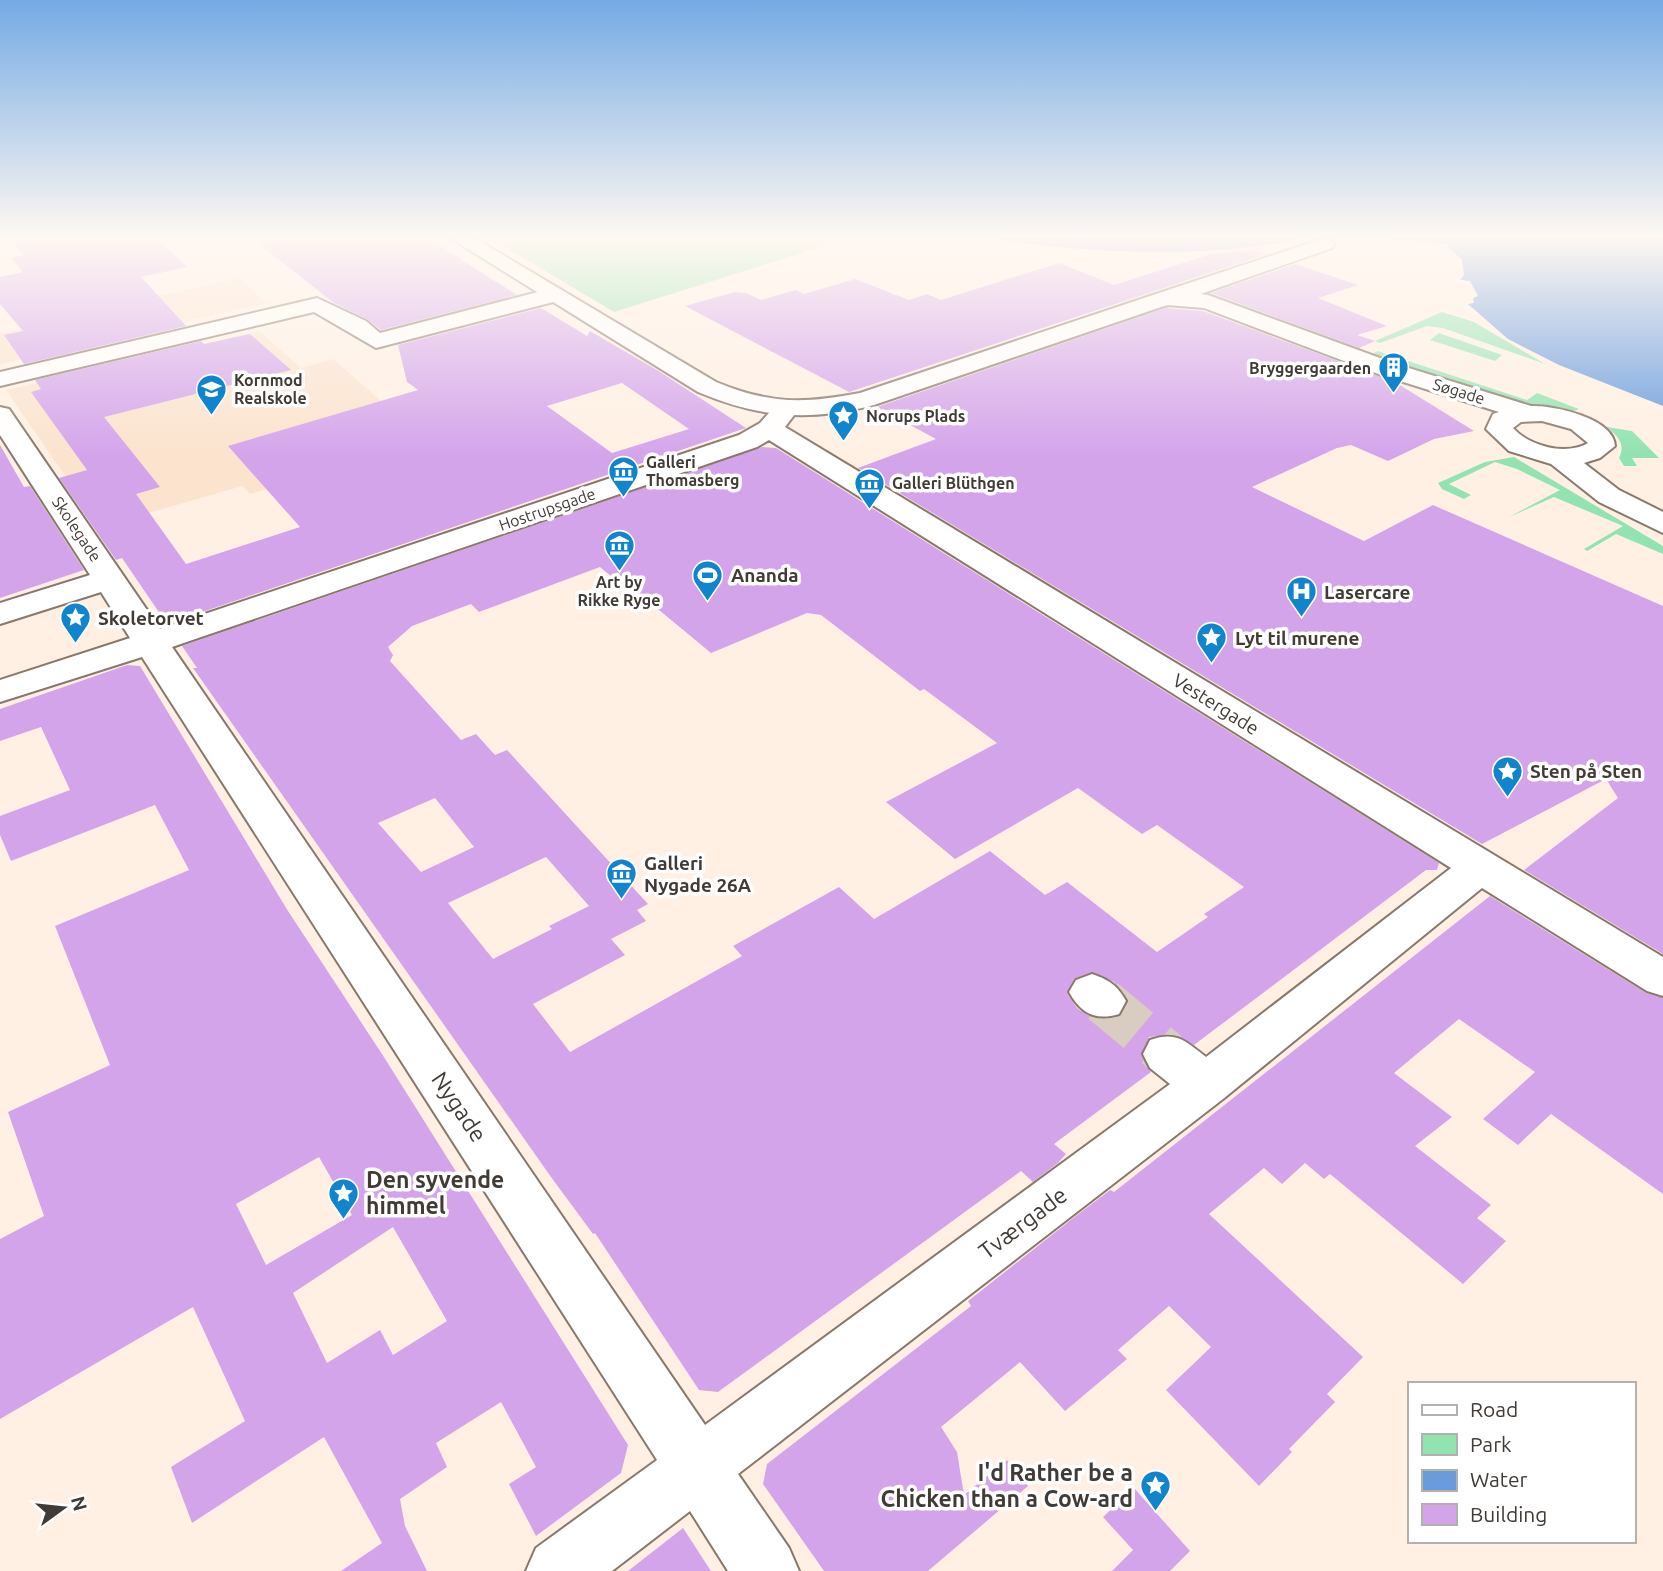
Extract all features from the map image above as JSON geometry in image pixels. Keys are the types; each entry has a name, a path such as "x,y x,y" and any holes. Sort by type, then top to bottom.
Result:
{"street":[{"path":"0,379 299,309"},
{"path":"325,309 358,326 376,341 498,309"},
{"name":"Vestergade","path":"577,309 716,392 778,419 1480,867 1663,979"},
{"name":"Hostrupsgade","path":"0,691 152,643 748,441 778,419 865,400 1133,309"},
{"name":"Søgade","path":"1228,309 1390,370 1528,413 1559,416 1586,426 1601,439 1595,451"},
{"name":"Søgade","path":"1390,370 1499,425 1502,433 1518,444 1557,455"},
{"path":"1499,425 1508,416 1528,413"},
{"name":"Skolegade","path":"0,415 152,643"},
{"path":"1557,455 1579,455 1595,451 1663,524"},
{"path":"1557,455 1609,496 1663,524"},
{"path":"0,614 111,579"},
{"name":"Nygade","path":"152,643 765,1571"},
{"name":"Tværgade","path":"559,1571 697,1468 1187,1069 1480,867"}],"shaded area":[{"path":"94,309 238,309 0,364 0,334 65,319 63,316"},
{"name":"Kornmod Realskole","path":"259,331 301,368 333,359 427,441 250,494 242,486 145,514 95,519 6,390"}],"green space":[{"path":"1442,312 1474,322 1545,364 1443,328 1427,326 1380,343 1375,341"},
{"path":"1439,333 1502,355 1495,361 1430,340"},
{"path":"1378,351 1527,400 1537,393 1579,409 1565,411 1512,401 1372,354"},
{"path":"1607,427 1632,431 1659,458 1632,458 1637,466 1624,466 1619,458 1622,449 1620,441"},
{"path":"1514,457 1663,546 1663,554 1616,534 1587,551 1584,549 1623,526 1554,497 1509,517 1560,490 1517,469 1495,462 1449,484 1471,495 1464,499 1442,489 1438,483 1485,462"}],"water":[{"path":"1474,309 1663,309 1663,406 1559,365 1508,339"}],"building":[{"path":"5,309 171,309 186,326 24,364 4,335 23,331"},
{"path":"347,309 461,309 381,330 367,319"},
{"path":"543,309 587,336 590,331 657,370 746,428 167,624 122,558 116,560 59,478 87,470 31,392 41,389 35,380 201,341 204,344 250,334 291,370 104,417 160,487 136,494 186,564 300,527 228,446 418,390 407,382 398,345","holes":["622,383 689,429 612,453 547,406"]},
{"path":"691,309 1099,309 849,392"},
{"path":"1161,309 1182,309 1203,311 1395,382 1474,431 1434,439 1388,461 1351,445 1337,448 1252,487 1364,541 1433,505 1663,606 1663,954 1524,870 1618,798 1606,779 1482,844 858,468 936,439 877,407"},
{"path":"1255,309 1346,309 1387,326 1357,335 1375,341 1359,348"},
{"path":"0,445 24,487 30,486 84,570 0,598"},
{"path":"762,447 776,448 1439,863 1437,870 1426,870 1194,1045 1174,1035 1149,1037 1141,1055 1151,1072 1054,1144 1066,1154 1058,1163 1033,1182 1021,1171 718,1392 699,1390 595,1233 593,1234 551,1177 193,668 197,668 182,646","holes":["600,567 648,607 653,605 711,653 807,613 821,615 920,691 924,689 997,743 886,802 955,859 1078,788 1142,834 1157,825 1244,887 1204,914 1208,917 1157,952 1067,882 1045,895 990,851 874,919 839,887 733,946 742,956 570,1052 533,1004 625,955 611,939 646,921 637,910 648,904 507,750 495,755 476,734 461,740 390,661 393,655 388,647 412,626 471,604 479,612","435,798 474,847 421,872 378,823","546,857 589,906 549,926 552,929 493,959 448,903","1093,972 1114,982 1128,1000 1120,1017 1103,1019 1089,1016 1077,1008 1067,993 1074,979"]},
{"path":"127,665 140,666 288,911 382,1054 628,1445 621,1473 536,1536 509,1484 536,1467 501,1402 436,1443 447,1467 400,1499 405,1526 427,1571 341,1571 382,1543 324,1437 192,1523 171,1467 245,1421 193,1307 0,1419 0,1239 44,1216 8,1112 110,1065 55,926 189,870 155,805 11,861 0,835 0,816 70,790 41,727 0,741 0,709","holes":["319,1157 352,1215 266,1265 236,1204","393,1227 447,1321 393,1355 380,1330 327,1363 293,1293"]},
{"path":"1490,896 1646,993 1663,998 1663,1194 1551,1114 1518,1145 1483,1119 1535,1072 1459,1019 1394,1073 1452,1117 1415,1146 1491,1205 1477,1218 1506,1241 1463,1284 1330,1174 1324,1179 1305,1163 1282,1184 1264,1168 1209,1214 1363,1357 1327,1394 1335,1402 1289,1449 1292,1452 1259,1486 1166,1390 1211,1347 1169,1306 1118,1350 1127,1359 1065,1411 1020,1362 941,1427 957,1452 964,1495 1007,1460 1028,1486 928,1571 824,1571 763,1484 767,1464 971,1306 968,1301 1072,1219 1110,1190 1114,1192"},
{"path":"1134,1488 1190,1551 1170,1571 1112,1571 1133,1550 1103,1517"},
{"path":"683,1528 711,1571 628,1571"}],"tunnel":[{"path":"1103,1001 1167,1054"}],"place":[{"name":"Bryggergaarden","path":"1394,395"},
{"name":"Kornmod Realskole","path":"211,416"},
{"name":"Norups Plads","path":"843,443"},
{"name":"Galleri Thomasberg","path":"623,498"},
{"name":"Galleri Blüthgen","path":"869,510"},
{"name":"Art by Rikke Ryge","path":"619,572"},
{"name":"Ananda","path":"708,602"},
{"name":"Lasercare","path":"1301,619"},
{"name":"Skoletorvet","path":"75,645"},
{"name":"Lyt til murene","path":"1212,665"},
{"name":"Sten på Sten","path":"1507,798"},
{"name":"Galleri Nygade 26A","path":"621,901"},
{"name":"Den syvende himmel","path":"343,1220"},
{"name":"I'd Rather be a Chicken than a Cow-ard","path":"1156,1513"}]}
